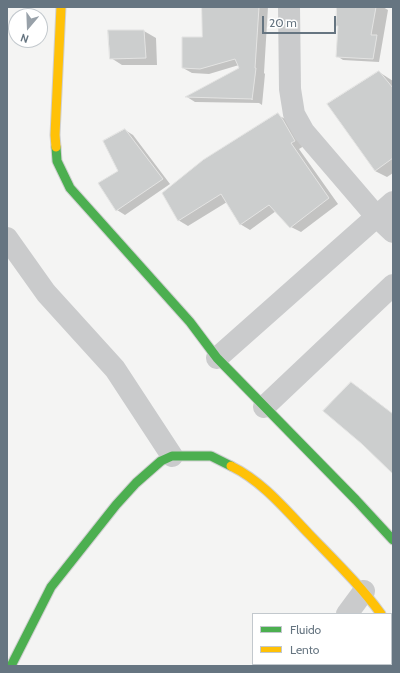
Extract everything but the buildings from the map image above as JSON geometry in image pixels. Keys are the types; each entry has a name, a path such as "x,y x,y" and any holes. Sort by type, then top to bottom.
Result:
{"street":[{"path":"62,7 55,135 57,161 70,188 190,322 217,358 356,500 393,540"},
{"path":"289,7 290,89 294,114 304,132 376,216 393,232"},
{"path":"217,358 393,202"},
{"path":"7,238 46,293 115,369 172,456"},
{"path":"264,407 393,285"},
{"path":"11,666 51,587 136,483 161,461 172,456 211,456 238,469 268,491 364,591 380,613"},
{"path":"348,613 364,591"}],"traffic: fast":[{"path":"56,147 57,161 70,188 190,322 217,358 356,500 393,540"},
{"path":"11,666 51,587 116,505 136,483 161,461 172,456 211,456 231,466"}],"traffic: slow":[{"path":"56,147 55,135 61,7"},
{"path":"231,466 253,479 273,496 346,573 380,613"}]}
